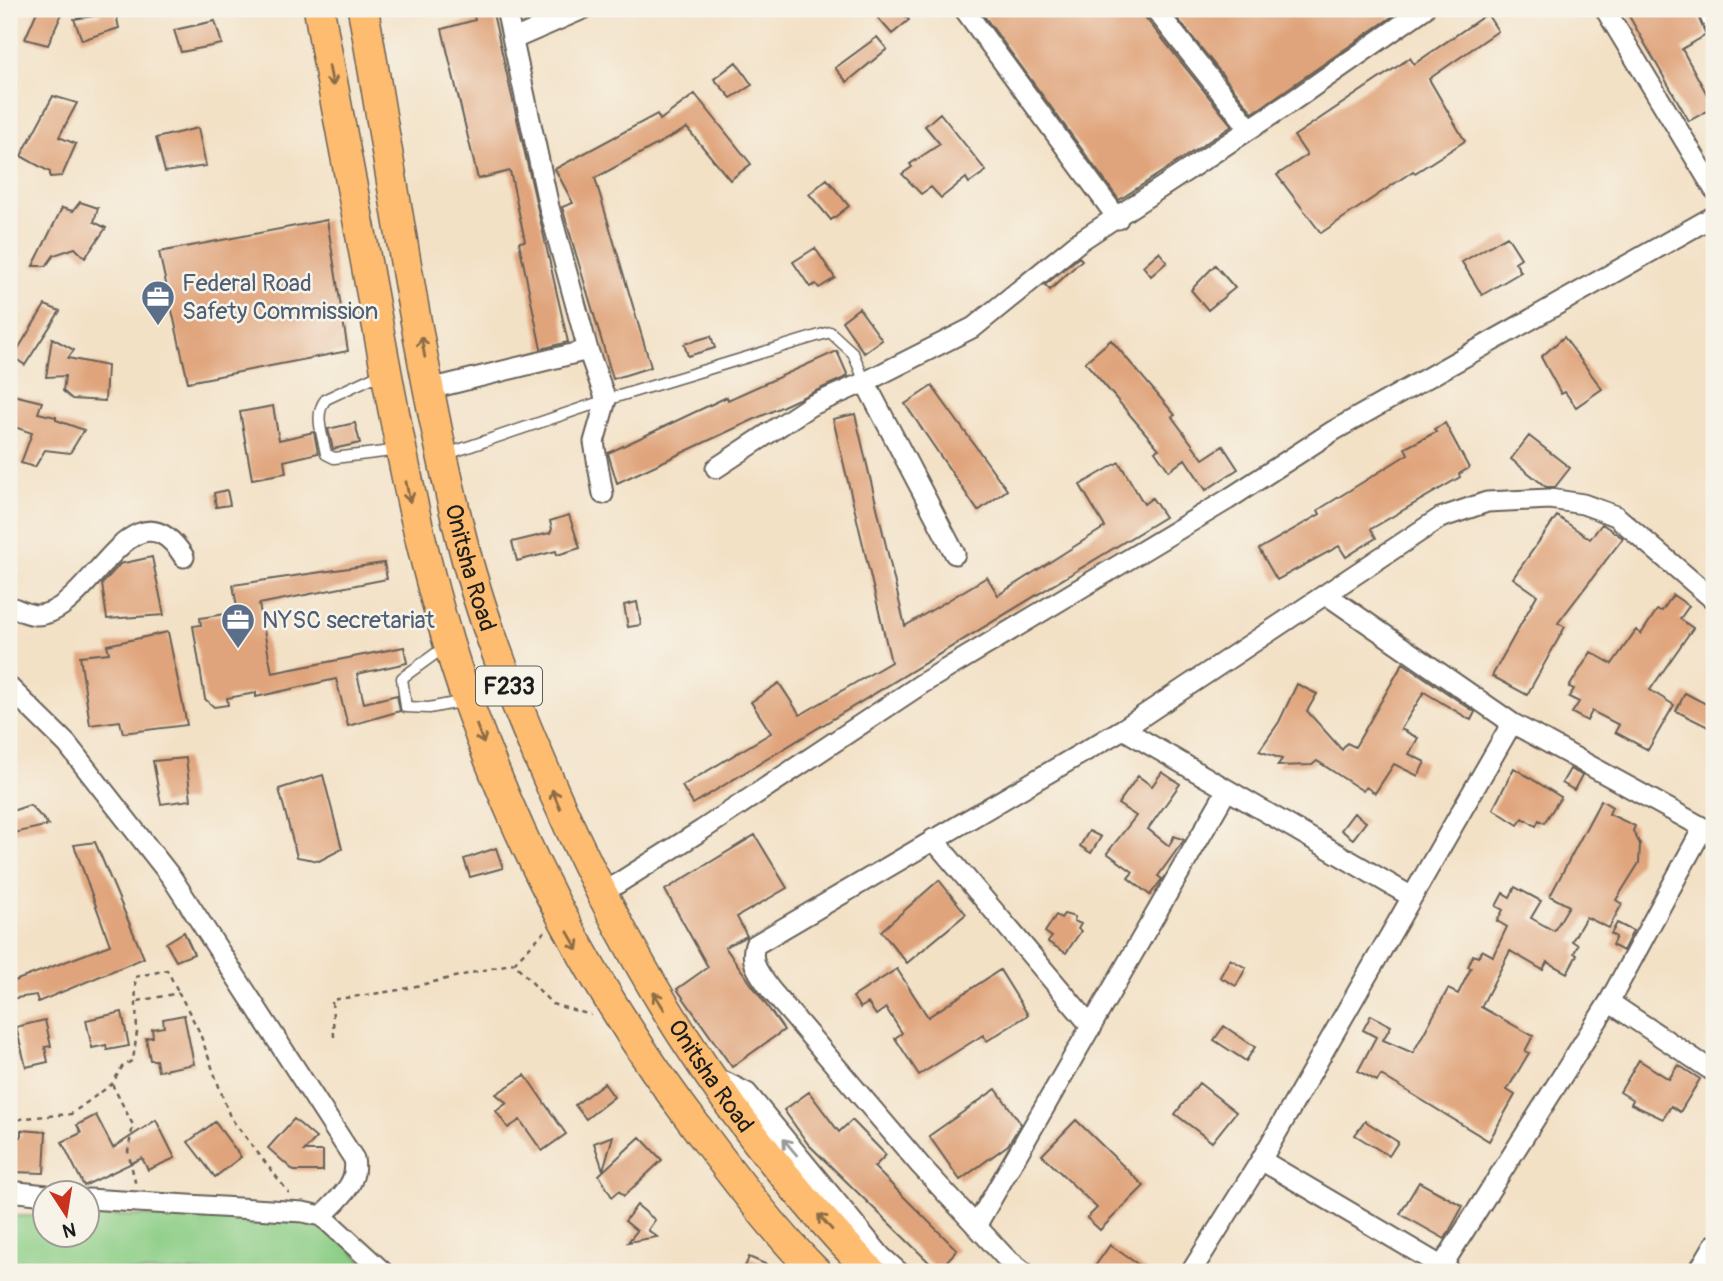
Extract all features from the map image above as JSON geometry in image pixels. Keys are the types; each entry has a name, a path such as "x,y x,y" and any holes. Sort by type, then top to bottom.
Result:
{"main road":[{"name":"Onitsha Road","path":"319,9 410,501 434,594 467,701 530,854 561,917 622,1020 675,1100 754,1202 816,1272"},
{"name":"Onitsha Road","path":"363,9 443,455 473,582 509,688 568,827 657,1000 712,1083 803,1197 871,1272"},
{"path":"434,594 473,582"}],"street":[{"path":"506,9 549,206 588,350 606,400 594,442 603,494"},
{"path":"514,39 583,9"},
{"path":"964,9 1118,219"},
{"path":"1155,9 1250,129"},
{"path":"716,468 810,406 865,382 974,327 1080,241 1118,219 1424,9"},
{"path":"1605,9 1714,189"},
{"path":"1707,9 1714,26"},
{"path":"601,894 923,683 1215,507 1334,431 1714,216"},
{"path":"430,388 588,350"},
{"path":"865,382 955,554"},
{"path":"1024,1272 1005,1257 920,1165 770,989 755,968 752,955 755,945 769,934 1123,729 1440,518 1487,502 1550,499 1583,504 1616,516 1714,600"},
{"path":"9,606 36,615 69,603 116,548 140,534 156,532 173,539 184,557"},
{"path":"1261,1160 1447,1269 1609,1002 1709,830 1512,723 1327,595"},
{"path":"9,687 38,713 75,753 172,878 354,1159 356,1171 353,1180 313,1214"},
{"path":"1191,1272 1261,1160 1512,723"},
{"path":"1123,729 1412,897"},
{"path":"976,1226 1227,790"},
{"path":"933,839 1092,1027"},
{"path":"1609,1002 1714,1072"},
{"path":"712,1083 725,1082 747,1093 881,1256 899,1272"},
{"path":"9,1191 32,1193"},
{"path":"102,1200 313,1214 383,1272"},
{"path":"1698,1272 1714,1245"}],"lane":[{"path":"443,455 606,400 831,332 853,353 865,382"},
{"path":"386,371 326,399 319,413 326,454 334,458 400,450"},
{"path":"450,644 402,678 406,707 429,708 467,701"}],"path":[{"path":"334,1037 332,1000 399,990 514,962 561,917"},
{"path":"514,962 552,1004 573,1012 622,1020"},
{"path":"9,1123 24,1118 71,1114 112,1084 122,1067 133,1060 138,1002 135,977 167,970 199,1031 230,1117 313,1214"},
{"path":"138,1002 180,993"},
{"path":"112,1084 133,1125 128,1151 140,1203"}],"green space":[{"path":"9,1216 32,1216 32,1250 102,1250 102,1216 322,1216 372,1272 9,1272"}],"building":[{"path":"38,9 64,9 48,45 25,39"},
{"path":"99,9 115,9 119,28 82,40 74,19 101,15"},
{"path":"472,9 492,9 568,342 541,349 519,242 525,241 510,171 478,179 442,29 475,20"},
{"path":"522,9 553,9 528,20"},
{"path":"889,9 899,9 909,20 892,34 878,18"},
{"path":"979,9 1143,9 1145,17 1232,126 1119,200"},
{"path":"1170,9 1403,9 1253,113"},
{"path":"1625,9 1695,9 1706,35 1682,49 1714,107 1689,121"},
{"path":"1487,14 1498,31 1429,79 1465,141 1415,173 1413,171 1321,233 1277,175 1307,155 1294,136 1410,58 1414,64"},
{"path":"215,21 222,44 181,52 174,30"},
{"path":"877,37 887,49 847,82 835,68"},
{"path":"736,62 752,85 731,98 714,79"},
{"path":"695,94 751,164 730,180 687,128 595,178 651,367 613,379 562,207 573,203 555,169 657,114 660,120"},
{"path":"53,96 77,103 59,137 76,144 62,176 50,177 50,172 21,156"},
{"path":"940,113 986,171 969,183 966,178 941,198 931,187 921,194 902,174 912,167 910,164 940,144 925,126"},
{"path":"198,128 206,166 165,172 156,138"},
{"path":"827,179 849,206 831,220 809,194"},
{"path":"80,202 98,208 94,222 106,228 85,258 75,248 54,255 46,266 33,266 62,208 73,211"},
{"path":"327,220 348,351 188,382 159,252"},
{"path":"1507,236 1521,258 1515,262 1521,272 1482,295 1462,262"},
{"path":"815,248 835,278 819,288 816,284 810,287 793,262"},
{"path":"1159,252 1167,262 1151,276 1143,266"},
{"path":"1079,257 1082,260 1050,290 1045,285"},
{"path":"1215,265 1235,288 1208,310 1191,290"},
{"path":"45,305 60,311 25,365 13,357"},
{"path":"859,308 882,340 864,353 842,321"},
{"path":"711,336 715,348 688,356 684,344"},
{"path":"1564,337 1602,389 1576,407 1565,392 1561,394 1541,357"},
{"path":"52,338 74,350 68,358 107,366 105,401 72,399 63,391 65,376 46,377"},
{"path":"1111,340 1175,415 1172,417 1203,459 1223,446 1238,469 1206,490 1185,459 1169,471 1155,451 1159,449 1085,362"},
{"path":"837,351 848,376 617,483 608,453 727,397 728,400"},
{"path":"932,386 1007,490 978,511 905,404"},
{"path":"9,394 42,402 38,413 56,417 56,420 84,430 70,453 45,450 35,467 21,463 32,433 9,425"},
{"path":"273,406 279,440 314,432 318,453 284,461 286,473 252,479 240,412"},
{"path":"855,414 905,626 987,577 998,595 1105,527 1080,485 1119,462 1144,504 1152,498 1165,517 693,804 682,786 771,733 751,702 779,683 800,715 891,662 833,419"},
{"path":"355,423 360,443 333,449 328,429"},
{"path":"1445,423 1469,468 1459,474 1460,477 1371,529 1376,538 1346,557 1339,546 1277,580 1259,549 1320,514 1318,510 1408,454 1405,448 1436,432 1434,429"},
{"path":"1529,436 1570,468 1555,487 1546,487 1511,459"},
{"path":"227,490 230,505 216,507 214,493"},
{"path":"569,515 580,548 557,555 556,551 517,561 512,542 550,533 550,521"},
{"path":"1557,516 1590,539 1602,524 1623,538 1558,623 1565,627 1527,695 1492,676 1537,595 1513,578"},
{"path":"152,557 164,615 107,619 102,584 120,564"},
{"path":"384,563 387,579 259,604 272,673 404,647 407,663 357,674 364,703 397,695 400,711 348,726 336,679 256,697 256,693 227,698 228,705 214,707 205,699 193,626 201,625 200,618 238,612 233,585"},
{"path":"1673,595 1689,606 1680,619 1693,628 1650,690 1674,705 1648,750 1615,732 1619,725 1592,711 1587,721 1572,713 1579,702 1569,697 1574,689 1569,687 1591,652 1612,664 1636,630 1641,634 1657,610 1662,611"},
{"path":"637,602 641,625 628,627 624,605"},
{"path":"168,632 187,725 123,733 120,721 90,725 80,656 109,653 107,645"},
{"path":"1403,663 1475,712 1471,720 1424,692 1401,729 1418,738 1409,754 1425,762 1418,776 1394,764 1375,793 1366,787 1363,791 1317,761 1312,765 1277,766 1282,759 1259,751 1279,722 1297,684 1317,694 1307,711 1342,750 1347,743 1355,747"},
{"path":"1685,693 1714,708 1714,730 1676,711"},
{"path":"186,758 191,800 161,804 153,761"},
{"path":"1514,768 1561,797 1544,823 1539,820 1536,826 1523,818 1518,825 1493,809"},
{"path":"1570,769 1582,775 1574,790 1562,783"},
{"path":"1162,772 1180,784 1148,829 1169,846 1174,836 1184,840 1158,876 1162,879 1150,895 1128,878 1133,872 1107,853 1136,816 1118,804 1138,776 1152,786"},
{"path":"323,775 342,849 319,861 297,857 279,789"},
{"path":"1601,800 1612,807 1609,814 1635,826 1633,831 1640,844 1639,863 1616,900 1622,904 1609,928 1586,917 1572,941 1578,945 1574,953 1577,955 1567,973 1547,962 1543,970 1510,951 1481,1007 1533,1036 1525,1051 1529,1053 1507,1090 1515,1095 1489,1141 1381,1075 1377,1081 1358,1071 1376,1037 1363,1030 1371,1015 1391,1026 1383,1040 1413,1053 1448,989 1458,994 1471,968 1468,967 1473,955 1478,957 1482,950 1493,956 1507,927 1497,921 1503,910 1496,906 1503,893 1510,897 1515,887 1541,901 1531,918 1554,931 1569,906 1550,896"},
{"path":"30,805 49,825 10,834 9,812"},
{"path":"1354,813 1366,822 1353,839 1341,830"},
{"path":"1089,831 1101,837 1091,853 1080,846"},
{"path":"755,835 787,888 737,917 747,936 725,947 784,1030 732,1067 677,989 708,967 665,890"},
{"path":"95,842 144,958 38,1002 36,995 9,999 9,983 110,945 74,845"},
{"path":"496,848 503,868 470,877 464,859"},
{"path":"939,880 966,914 907,963 881,931"},
{"path":"1064,914 1075,917 1074,921 1081,924 1078,929 1081,931 1066,953 1048,942 1052,937 1045,932 1056,915 1061,918"},
{"path":"1617,923 1633,931 1623,951 1612,945 1616,937 1611,934"},
{"path":"184,932 194,954 176,961 166,943"},
{"path":"1230,959 1246,968 1236,986 1220,977"},
{"path":"897,969 928,1017 1000,970 1028,1015 987,1041 983,1035 919,1075 895,1038 902,1033 886,1008 876,1015 868,1003 860,1008 853,997"},
{"path":"122,1012 129,1046 107,1050 106,1045 92,1048 86,1020"},
{"path":"184,1015 194,1064 158,1071 156,1060 150,1060 146,1038 153,1037 152,1029 164,1027 163,1019"},
{"path":"45,1020 51,1046 45,1047 48,1062 26,1067 16,1027"},
{"path":"1224,1026 1255,1047 1246,1061 1214,1040"},
{"path":"1639,1060 1669,1079 1678,1065 1700,1079 1680,1112 1671,1106 1663,1119 1631,1104 1633,1100 1620,1092"},
{"path":"525,1075 566,1134 542,1151 520,1120 508,1128 496,1111 507,1103 496,1094"},
{"path":"604,1083 614,1097 586,1119 575,1105"},
{"path":"1199,1083 1236,1112 1212,1142 1175,1114"},
{"path":"996,1089 1021,1124 1008,1145 960,1180 929,1136"},
{"path":"809,1092 839,1132 852,1120 886,1155 874,1167 957,1250 938,1271 808,1144 784,1110"},
{"path":"96,1115 113,1148 156,1120 175,1158 148,1170 142,1158 96,1180 81,1180 62,1142 81,1133 77,1125"},
{"path":"294,1119 316,1138 304,1151 323,1151 323,1171 294,1171 268,1148"},
{"path":"1076,1120 1144,1186 1100,1230 1087,1218 1097,1208 1042,1155"},
{"path":"1365,1121 1398,1142 1389,1156 1355,1135"},
{"path":"215,1122 241,1157 215,1177 188,1142"},
{"path":"21,1130 46,1132 44,1173 12,1172 13,1163 9,1162 9,1136 21,1137"},
{"path":"613,1136 603,1170 594,1143"},
{"path":"640,1137 662,1160 624,1196 619,1191 612,1197 599,1175"},
{"path":"1419,1182 1463,1206 1445,1239 1400,1214"},
{"path":"637,1205 655,1220 648,1230 657,1237 628,1242 637,1231 625,1221"},
{"path":"1110,1245 1149,1272 1091,1272"},
{"path":"749,1257 783,1272 743,1272"}],"place":[{"name":"Federal Road Safety Commission","path":"158,327"},
{"name":"NYSC secretariat","path":"238,650"}]}
